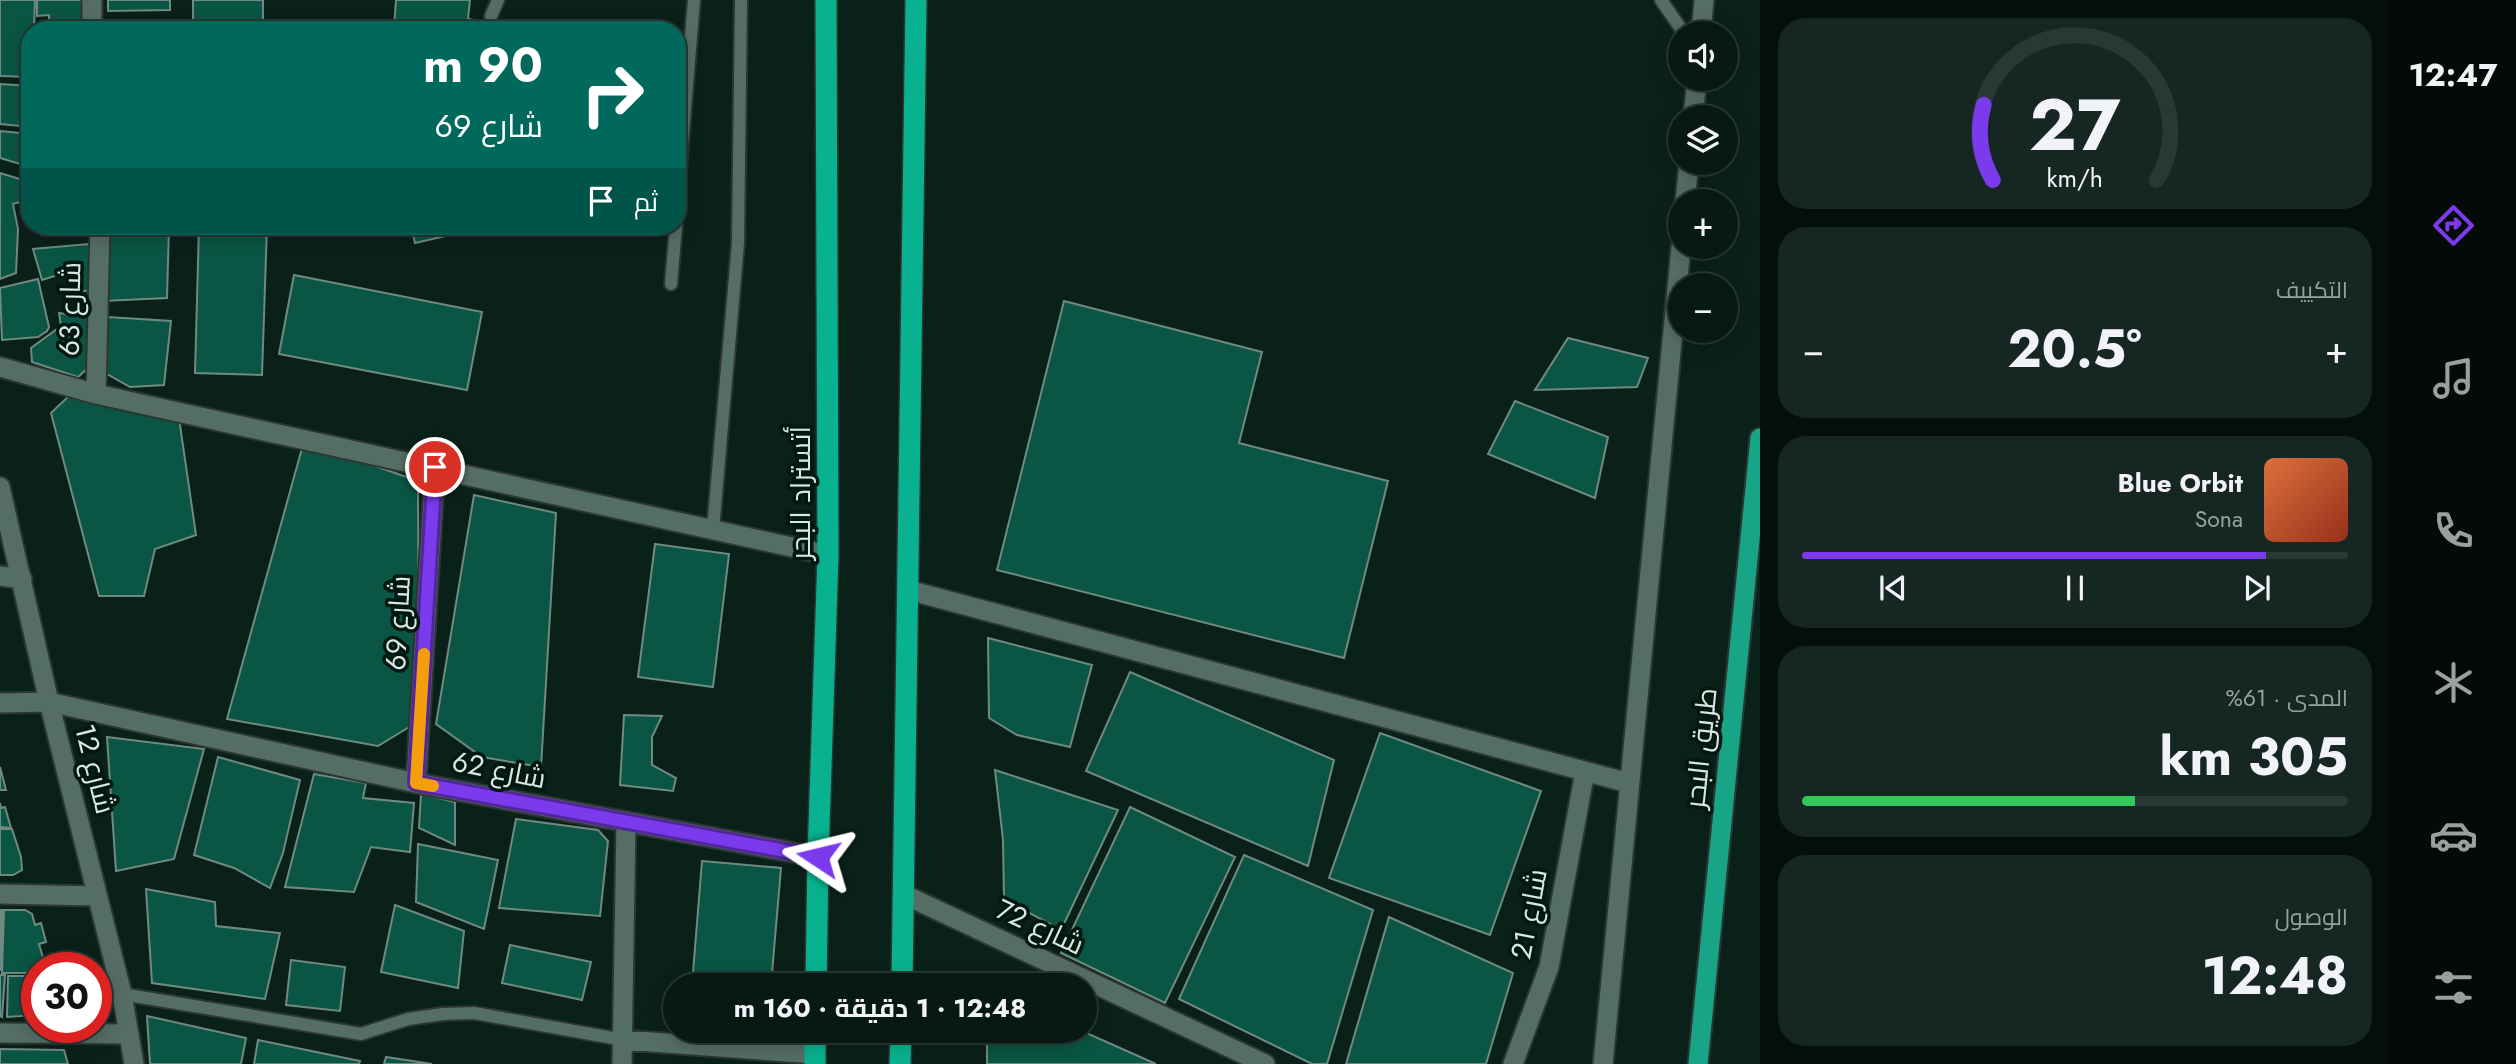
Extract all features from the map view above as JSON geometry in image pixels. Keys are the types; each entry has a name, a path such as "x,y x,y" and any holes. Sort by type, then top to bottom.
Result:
{"highway":[{"name":"أتستراد البحر","path":"816,973 828,555 825,0"},
{"path":"902,973 916,0"},
{"name":"طريق البحر","path":"1698,1064 1760,438"},
{"path":"900,1064 901,1043"}],"street":[{"path":"92,0 92,21"},
{"path":"1702,21 1704,0"},
{"name":"شارع 63","path":"96,394 100,235"},
{"path":"1603,1064 1680,259"},
{"path":"0,367 96,394 828,555"},
{"name":"شارع 69","path":"416,783 435,467"},
{"name":"شارع 12","path":"0,487 49,702 122,994 134,1064"},
{"path":"0,576 22,579"},
{"path":"908,590 1629,783"},
{"name":"شارع 62","path":"0,703 49,702 416,783 818,857"},
{"name":"شارع 21","path":"1513,1064 1549,967 1585,771"},
{"path":"622,1064 626,822"},
{"path":"0,894 97,896"},
{"name":"شارع 72","path":"905,895 1265,1064"},
{"path":"0,1033 129,1034"},
{"path":"624,1040 815,1059"}],"lane":[{"path":"491,16 498,0"},
{"path":"686,97 694,0"},
{"path":"713,529 738,243 741,0"},
{"path":"1661,0 1676,21"},
{"path":"671,284 675,235"},
{"path":"122,994 361,1034 408,1019 474,1013 624,1040"}],"building":[{"path":"0,0 35,0 34,21 21,21 21,77 0,76"},
{"path":"37,0 88,0 90,21 49,21 49,15 37,16"},
{"path":"108,0 170,0 170,10 108,11"},
{"path":"193,0 263,0 263,21 193,21"},
{"path":"396,0 470,0 468,19 481,21 394,21"},
{"path":"0,84 21,85 21,126 0,124"},
{"path":"0,131 21,133 21,164 0,158"},
{"path":"0,173 21,179 21,202 13,204 18,229 16,273 0,279"},
{"path":"107,235 169,235 167,298 103,301"},
{"path":"199,235 267,235 262,375 195,373"},
{"path":"413,235 450,235 415,243"},
{"path":"89,244 91,290 79,292 76,269 42,280 33,249"},
{"path":"294,275 482,312 467,390 279,354"},
{"path":"38,279 49,327 47,331 38,337 2,340 0,288"},
{"path":"1064,301 1262,352 1239,443 1388,481 1344,658 997,570"},
{"path":"59,313 91,313 91,365 78,377 32,362 31,348 61,326"},
{"path":"107,317 171,321 164,385 130,387 107,374"},
{"path":"1568,338 1648,358 1637,387 1535,390"},
{"path":"74,391 179,418 196,535 155,549 144,596 99,596 51,413"},
{"path":"1515,401 1608,437 1595,498 1488,454"},
{"path":"304,441 418,481 419,721 378,746 227,719"},
{"path":"474,495 556,513 541,767 482,757 436,724"},
{"path":"655,544 729,554 713,687 638,677"},
{"path":"988,638 1092,665 1070,747 1017,735 989,718"},
{"path":"1130,672 1334,760 1308,866 1086,771"},
{"path":"624,715 662,716 652,737 652,765 676,778 673,791 620,785"},
{"path":"1380,733 1541,791 1490,935 1329,878"},
{"path":"107,737 204,749 174,859 116,871"},
{"path":"218,757 300,780 283,853 270,888 234,868 194,855"},
{"path":"0,767 6,790 0,790"},
{"path":"995,770 1118,810 1061,930 1004,899 1003,840"},
{"path":"314,774 366,783 363,798 414,803 410,852 371,847 354,892 285,887"},
{"path":"421,794 455,802 455,845 419,828"},
{"path":"0,803 1,808 5,807 11,828 0,827"},
{"path":"1130,807 1235,857 1165,1003 1061,953"},
{"path":"516,819 598,830 608,841 600,916 499,908"},
{"path":"0,829 12,829 21,857 22,870 13,875 0,875"},
{"path":"418,844 498,860 484,929 416,902"},
{"path":"1244,855 1373,910 1327,1064 1312,1064 1179,999"},
{"path":"702,861 781,868 772,973 693,973"},
{"path":"146,889 215,902 216,926 280,933 265,999 152,983"},
{"path":"395,905 464,931 458,988 381,972"},
{"path":"2,910 1,970 0,970"},
{"path":"4,910 25,910 32,914 35,925 41,923 46,942 39,944 41,952 21,952 21,973 2,973"},
{"path":"1389,917 1513,973 1486,1064 1346,1064"},
{"path":"510,945 591,962 582,1000 502,983"},
{"path":"291,960 345,967 340,1011 286,1005"},
{"path":"0,975 5,975 2,1017 0,1016"},
{"path":"8,976 21,976 21,1016 7,1017"},
{"path":"147,1016 246,1038 241,1064 150,1064"},
{"path":"1097,1038 1156,1064 987,1064 987,1043 1097,1043"},
{"path":"258,1040 360,1061 359,1064 254,1064"},
{"path":"0,1049 64,1050 68,1064 0,1064"},
{"path":"386,1057 432,1064 384,1064"}],"slow traffic":[{"path":"424,654 416,783 433,786"}],"route":[{"path":"435,467 416,783 818,857"}]}
